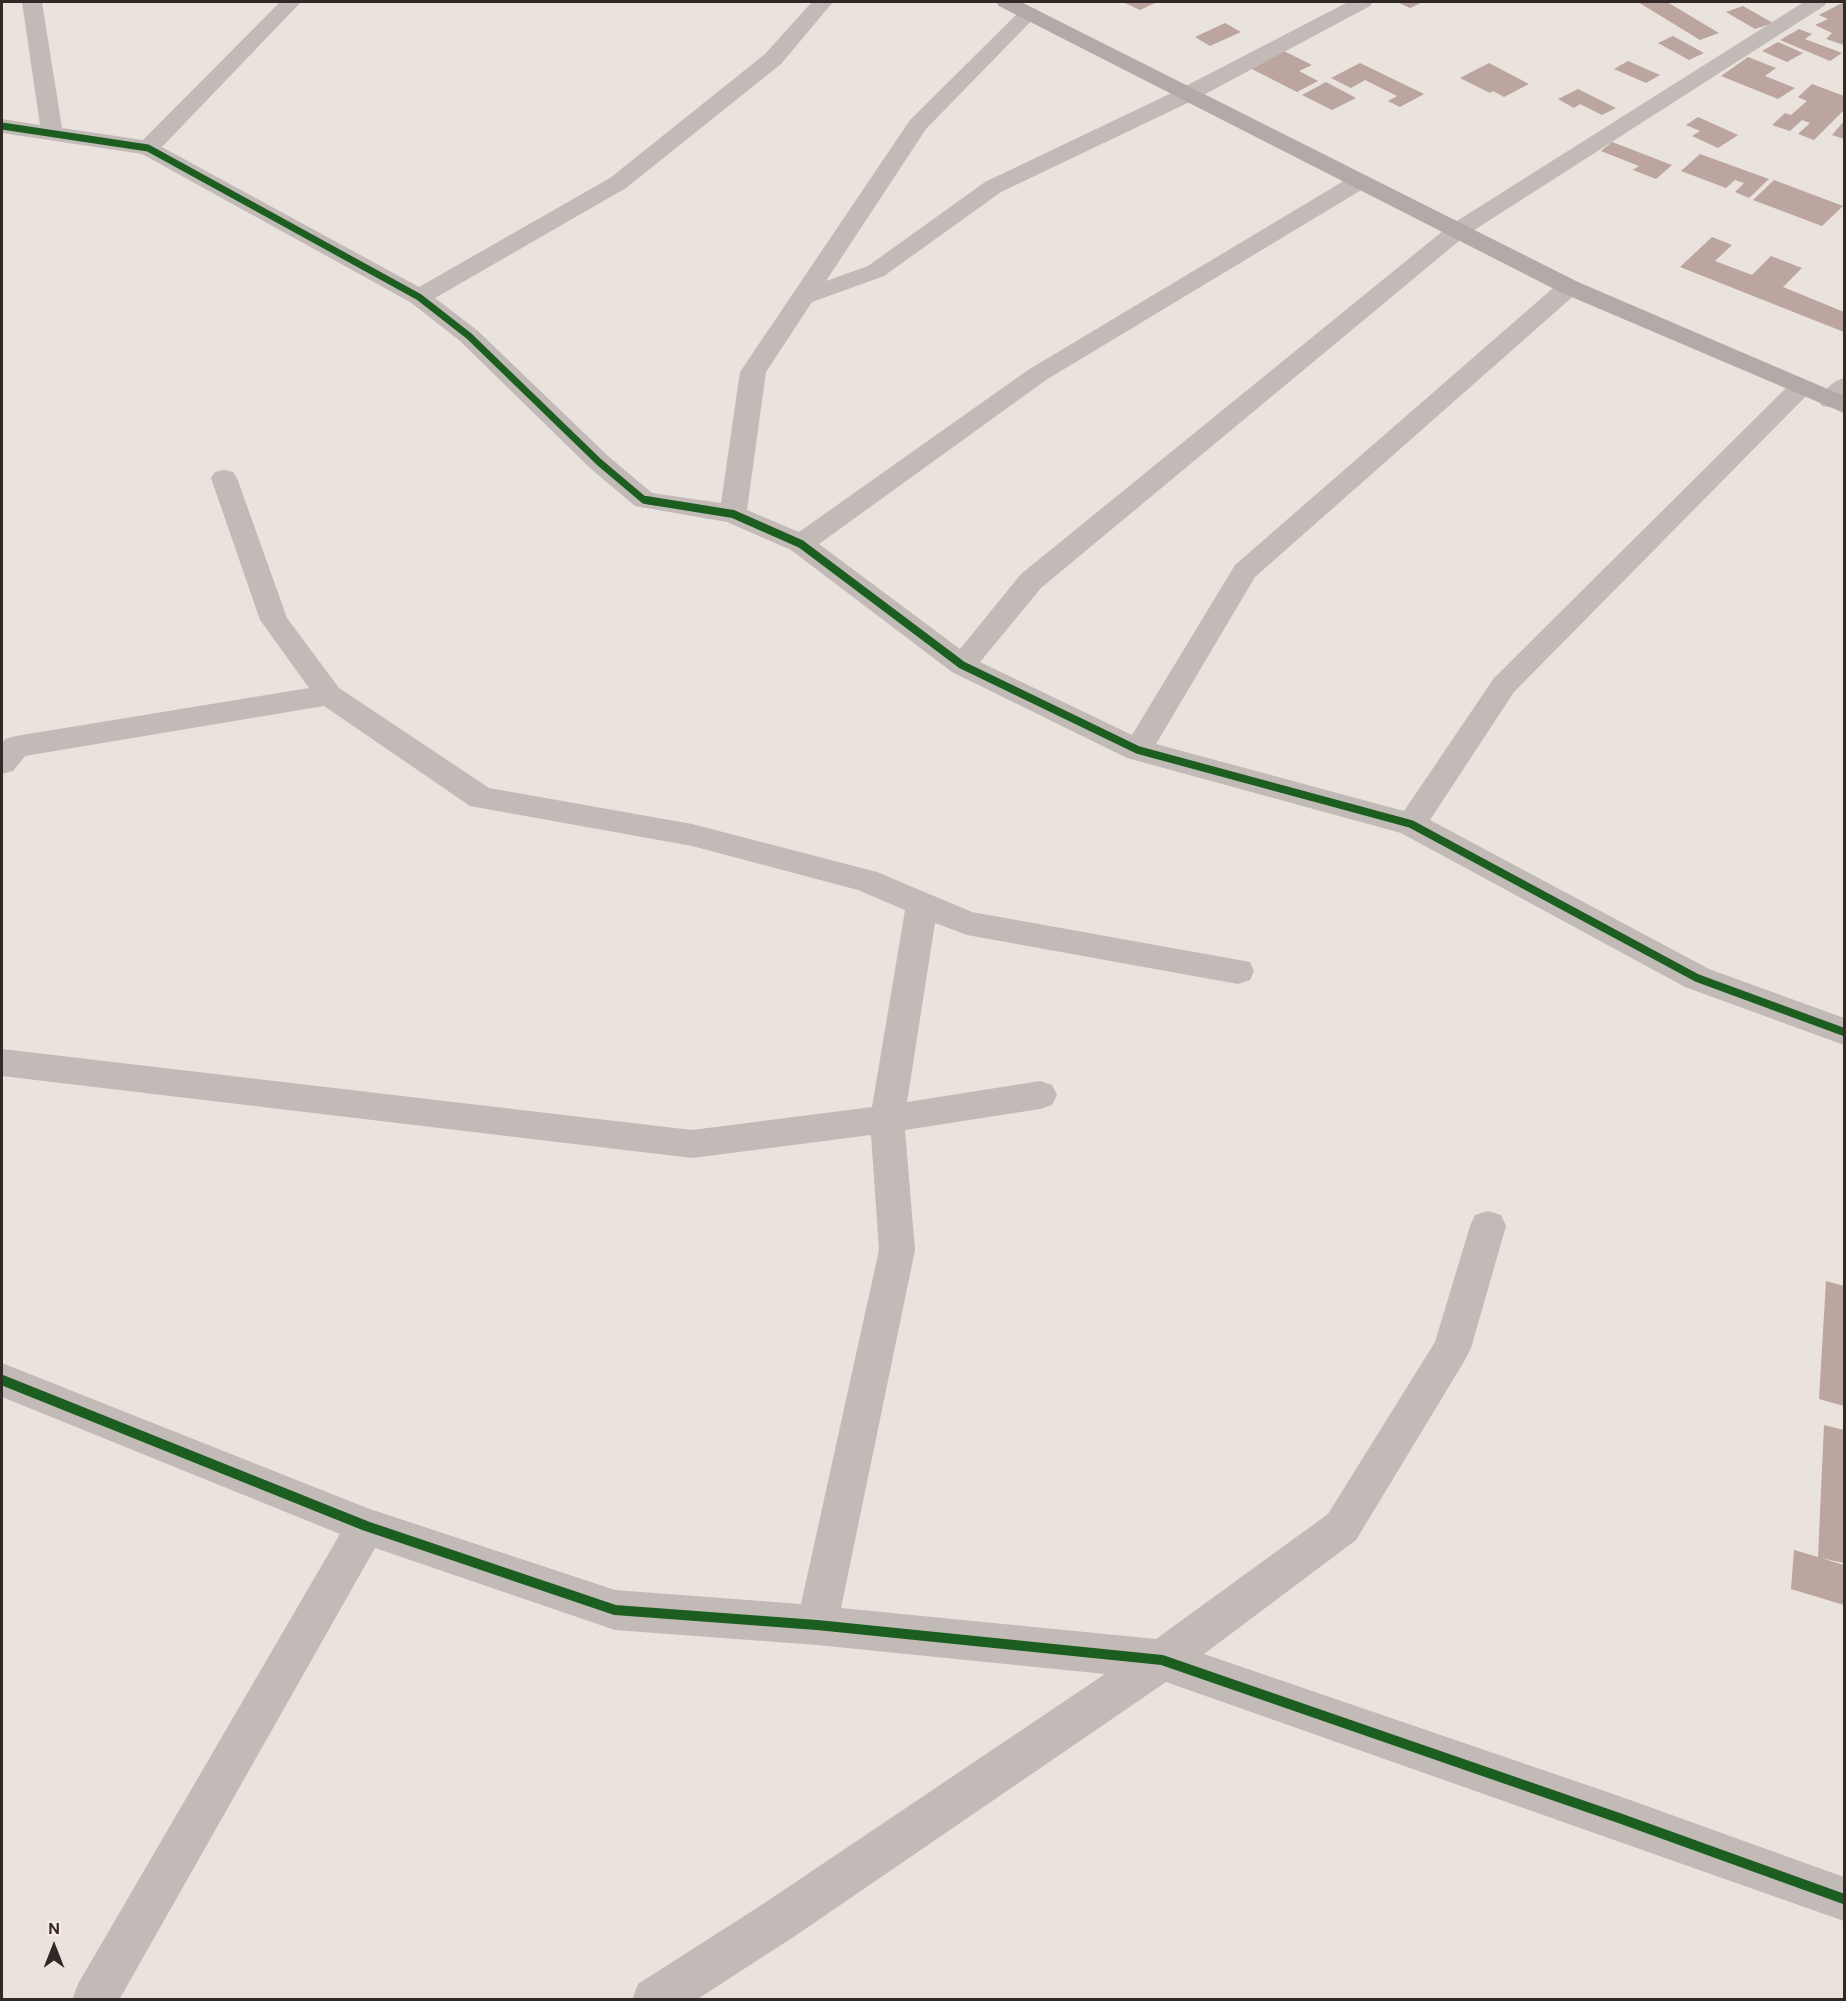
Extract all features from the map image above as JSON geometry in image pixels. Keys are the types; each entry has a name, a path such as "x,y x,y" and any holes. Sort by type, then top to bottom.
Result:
{"street":[{"path":"32,2 52,133"},
{"path":"148,148 291,2"},
{"path":"418,297 618,183 773,59 823,2"},
{"path":"1006,2 1569,287 1801,387 1840,397"},
{"path":"804,297 876,271 993,186 1188,94 1363,2"},
{"path":"962,665 1031,581 1457,231 1818,2"},
{"path":"732,514 753,372 918,125 1029,13"},
{"path":"2,126 148,148 418,297 469,336 599,462 644,500 732,514 801,544 962,665 1138,750 1411,824 1697,978 1845,1032"},
{"path":"801,544 1038,375 1360,181"},
{"path":"1138,750 1245,572 1569,287"},
{"path":"1411,824 1504,686 1801,387"},
{"path":"224,478 274,620 329,695 481,798 692,835 866,880 968,923 1238,971"},
{"path":"2,763 16,747 329,695"},
{"path":"817,1625 897,1250 887,1119 922,904"},
{"path":"2,1063 692,1144 887,1119 1040,1095"},
{"path":"654,2000 779,1920 1162,1660 1342,1527 1452,1348 1488,1226"},
{"path":"6,1391 366,1526 615,1610 817,1625 1162,1660 1608,1814 1845,1899"},
{"path":"94,2000 366,1526"}],"building":[{"path":"1123,2 1157,2 1140,10"},
{"path":"1397,2 1423,2 1410,8"},
{"path":"1638,2 1667,2 1719,33 1700,40"},
{"path":"1844,2 1844,45 1826,39 1832,33 1815,25 1828,19 1819,15"},
{"path":"1743,6 1773,23 1755,29 1726,12"},
{"path":"1225,23 1241,32 1210,46 1195,37"},
{"path":"1799,29 1812,34 1805,39 1842,53 1830,61 1780,40"},
{"path":"1673,36 1704,53 1689,60 1658,43"},
{"path":"1778,42 1803,53 1787,62 1762,51"},
{"path":"1282,50 1312,65 1299,71 1318,81 1297,92 1248,67"},
{"path":"1748,57 1776,68 1765,76 1795,88 1778,99 1721,76"},
{"path":"1628,61 1660,75 1646,83 1614,69"},
{"path":"1360,63 1424,94 1400,107 1388,101 1397,96 1365,80 1351,88 1331,78"},
{"path":"1489,63 1529,84 1504,97 1493,91 1490,93 1460,78"},
{"path":"1326,82 1356,98 1332,110 1302,95"},
{"path":"1812,84 1844,96 1844,110 1814,140 1798,134 1810,123 1802,120 1790,131 1772,125 1785,113 1791,115 1807,101 1798,97"},
{"path":"1578,89 1616,108 1602,115 1580,104 1574,108 1558,99"},
{"path":"1698,117 1738,135 1718,148 1692,136 1700,131 1686,125"},
{"path":"1844,121 1844,139 1832,135"},
{"path":"1612,142 1672,165 1656,179 1633,170 1639,166 1601,151"},
{"path":"1700,154 1769,179 1749,198 1735,192 1744,183 1735,180 1726,188 1681,171"},
{"path":"1774,180 1843,206 1822,226 1753,200"},
{"path":"1712,237 1732,245 1715,261 1752,275 1771,256 1802,268 1783,287 1844,312 1844,332 1680,267"},
{"path":"1826,1281 1844,1286 1844,1406 1819,1399"},
{"path":"1824,1425 1844,1430 1844,1563 1821,1558 1844,1565 1844,1605 1791,1589 1794,1550 1818,1557"}],"cycle path":[{"path":"2,126 148,148 419,297 469,336 599,462 644,500 733,514 801,544 962,665 1138,750 1411,824 1697,978 1844,1032"},
{"path":"2,1380 366,1526 615,1610 817,1625 1162,1660 1619,1818 1844,1899"}]}
